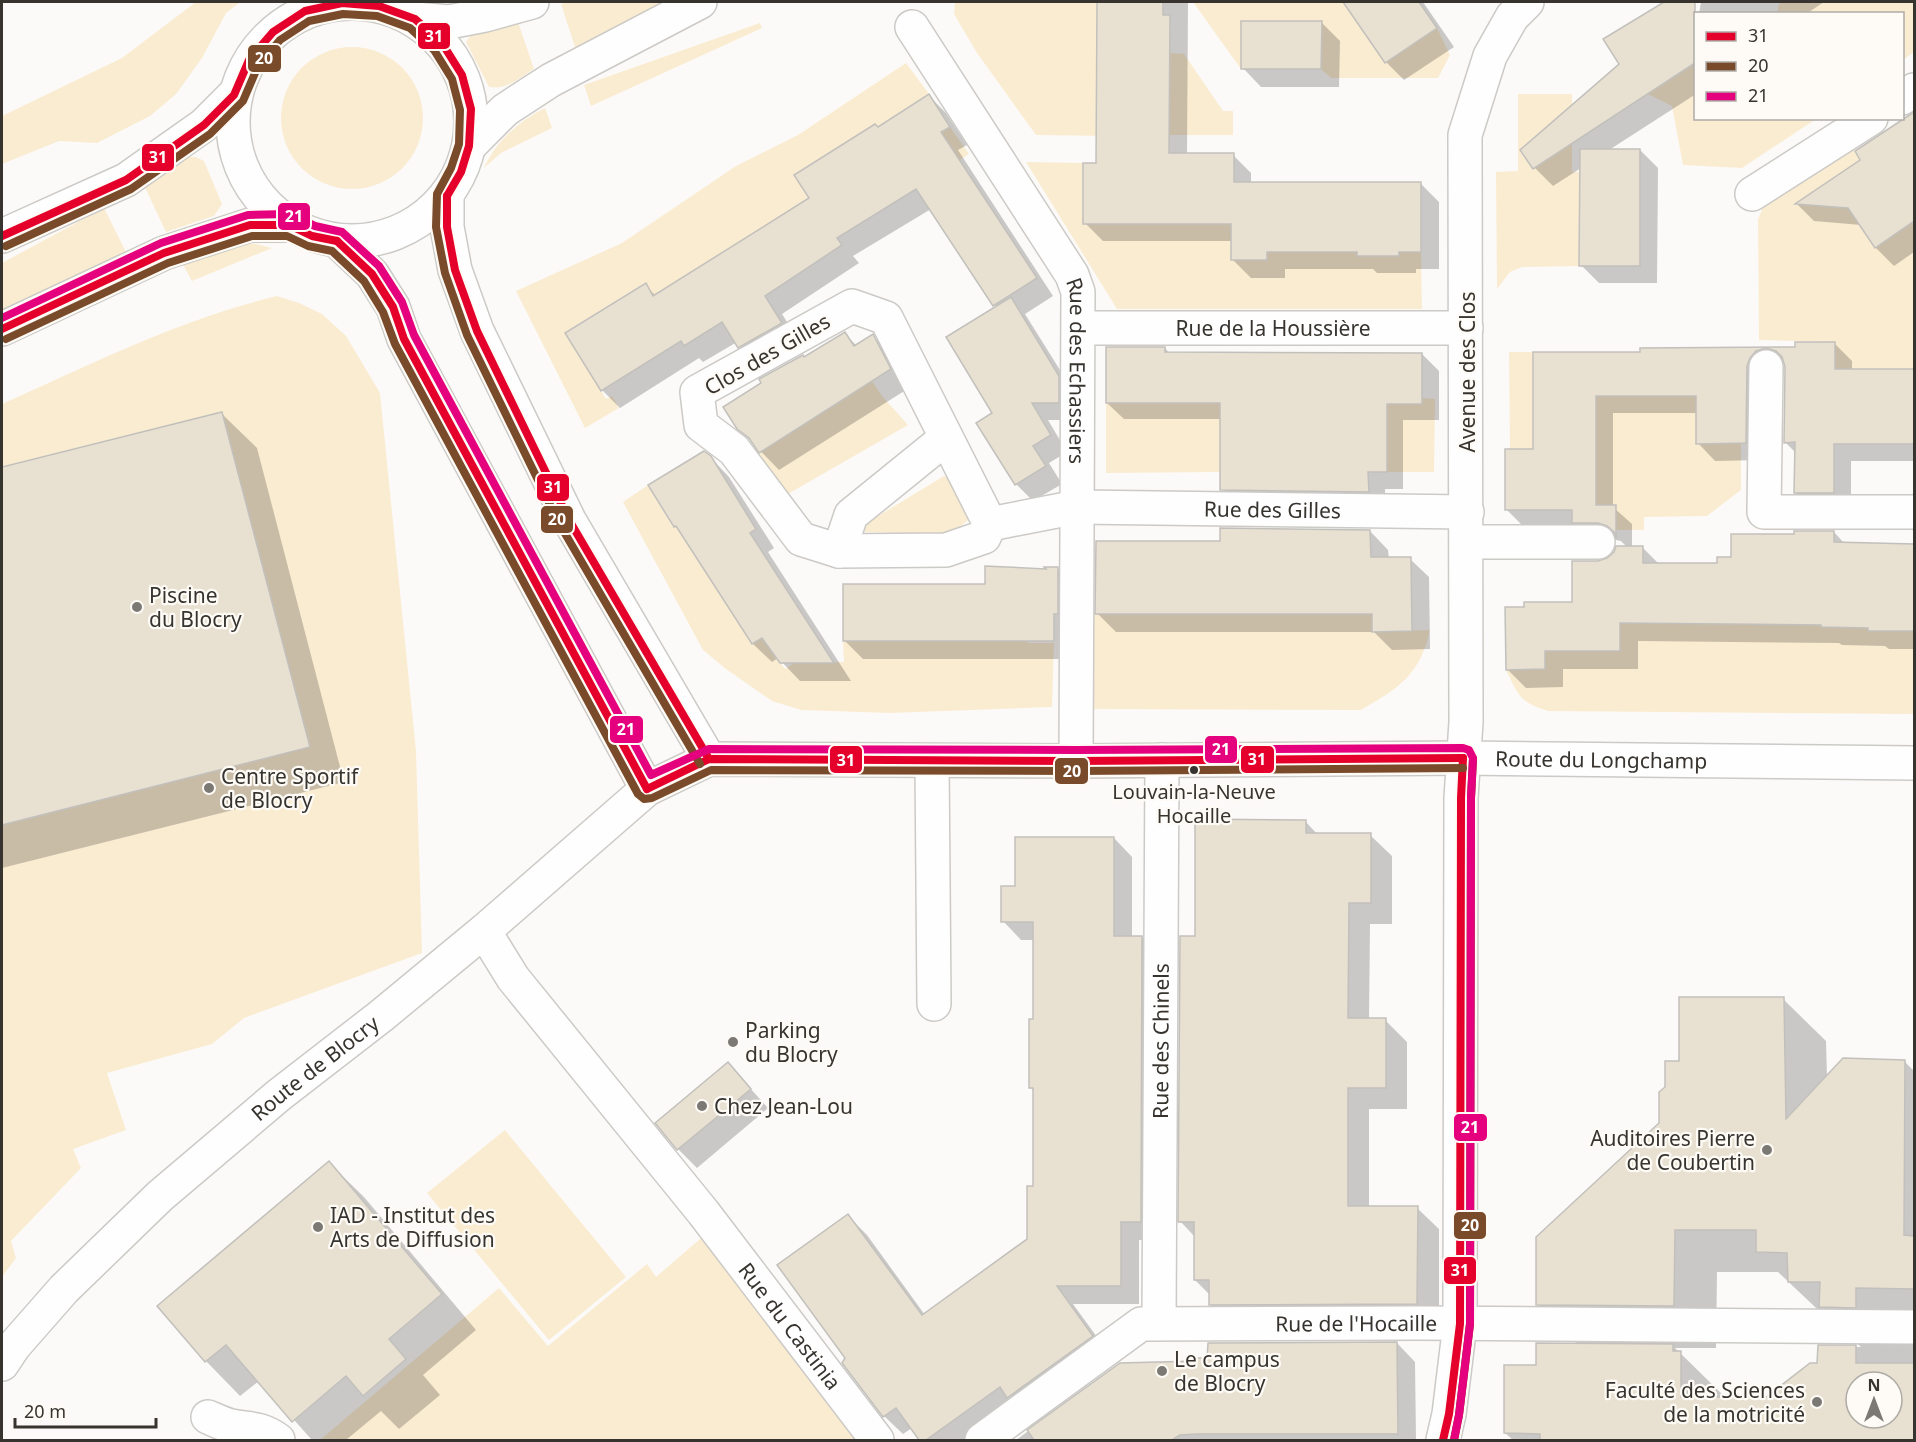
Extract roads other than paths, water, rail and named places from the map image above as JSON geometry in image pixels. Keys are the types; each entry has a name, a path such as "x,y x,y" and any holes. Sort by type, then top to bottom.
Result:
{"street":[{"path":"2,236 126,180 204,125 234,95 249,60 273,32 305,11 342,3 379,6 415,19 449,22 532,2"},
{"path":"469,146 505,110 551,80 700,2"},
{"name":"Avenue des Clos","path":"1443,1440 1449,1414 1460,1324 1461,822 1466,722 1467,527 1465,135 1490,56 1512,17 1527,2"},
{"path":"234,95 233,145 252,190 289,225 312,236 337,241 378,239 416,223 447,196 461,172 469,146 471,109 462,75 442,43 415,19"},
{"name":"Rue des Echassiers","path":"912,27 1072,275 1078,292 1076,761"},
{"path":"1752,194 1868,120"},
{"path":"447,196 447,227 455,270 482,342 569,520 710,759"},
{"path":"2,329 164,253 250,225 289,225"},
{"path":"337,241 372,274 393,307 404,339 647,789"},
{"name":"Clos des Gilles","path":"852,306 886,318 990,524 984,537 946,550 839,551 801,539 734,450 701,425 697,392 852,306"},
{"name":"Rue de la Houssière","path":"1079,328 1466,328"},
{"path":"1766,367 1764,512 1914,512"},
{"path":"839,551 851,515 946,438"},
{"name":"Clos des Gilles","path":"990,524 1077,507"},
{"name":"Rue des Gilles","path":"1077,507 1467,527 1598,542"},
{"name":"Route du Longchamp","path":"647,789 710,759 1076,761 1463,758 1914,763"},
{"name":"Rue des Chinels","path":"1159,1323 1162,760"},
{"path":"932,761 934,1004"},
{"name":"Route de Blocry","path":"2,1364 14,1346 64,1289 160,1196 279,1095 381,1016 484,931 647,789"},
{"name":"Rue du Castinia","path":"484,931 513,978 703,1212 877,1440"},
{"name":"Rue de l'Hocaille","path":"982,1440 1141,1324 1914,1327"},
{"path":"208,1417 231,1425 251,1427 270,1434 278,1440"}],"place":[{"name":"Piscine du Blocry","path":"137,607"},
{"name":"Louvain-la-Neuve Hocaille","path":"1194,770"},
{"name":"Centre Sportif de Blocry","path":"209,788"},
{"name":"Parking du Blocry","path":"733,1042"},
{"name":"Chez Jean-Lou","path":"702,1106"},
{"name":"Auditoires Pierre de Coubertin","path":"1767,1150"},
{"name":"IAD - Institut des Arts de Diffusion","path":"318,1227"},
{"name":"Le campus de Blocry","path":"1162,1371"},
{"name":"Faculté des Sciences de la motricité","path":"1817,1402"}]}
